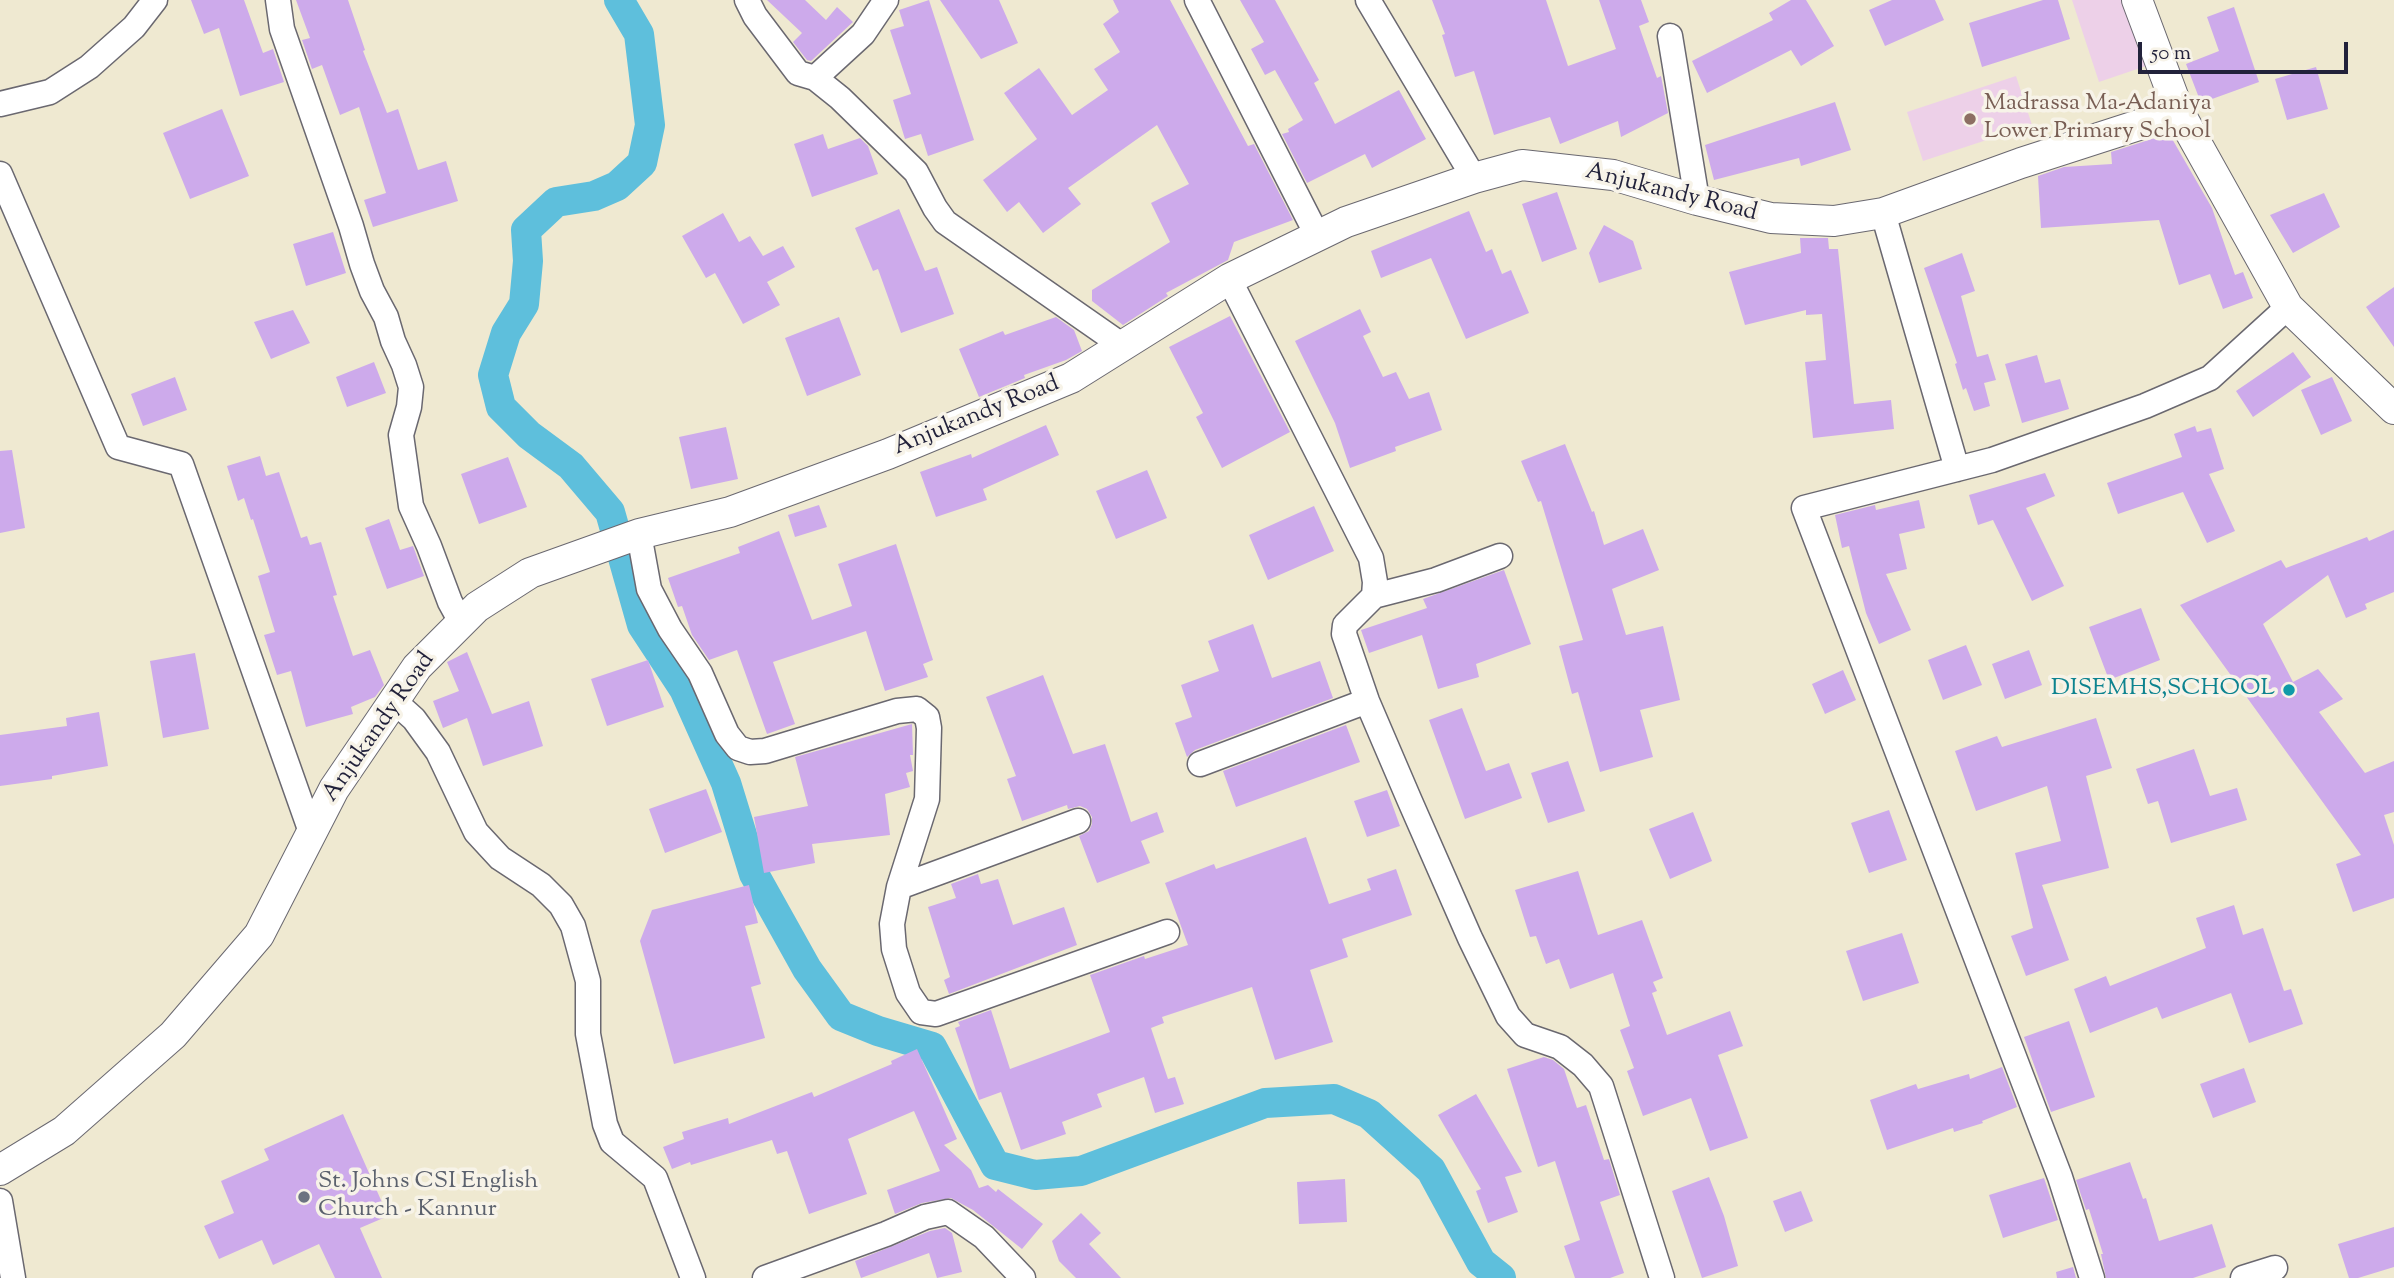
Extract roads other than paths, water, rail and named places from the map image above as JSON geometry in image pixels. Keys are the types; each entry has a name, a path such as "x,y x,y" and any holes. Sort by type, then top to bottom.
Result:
{"street":[{"path":"0,104 50,92 89,67 134,27 155,0"},
{"path":"278,0 282,29 362,264 386,317 411,387 409,407 401,435 411,506 461,622"},
{"path":"747,0 755,16 798,73 815,78 840,98 916,172 945,222 1123,346"},
{"path":"815,78 863,34 886,0"},
{"path":"1197,0 1317,235"},
{"path":"1368,0 1474,177"},
{"path":"2137,0 2179,113 2288,307 2394,409"},
{"path":"1670,36 1697,200"},
{"name":"Anjukandy Road","path":"0,1170 64,1130 173,1035 259,935 334,789 417,667 477,607 530,573 639,534 730,512 888,454 1071,378 1229,279 1317,235 1346,222 1474,177 1522,165 1613,175 1771,218 1834,221 1883,214 2021,163 2179,113"},
{"path":"0,174 118,447 181,464 312,832"},
{"path":"1883,214 1957,469"},
{"path":"1229,279 1371,558 1374,596"},
{"path":"2092,1278 2060,1177 1804,508 1992,460 2146,406 2210,378 2288,307"},
{"path":"639,534 649,589 670,629 700,673 727,734 738,748 750,752 765,751 897,711 917,709 927,717 927,799 900,887 892,925 894,949 908,993 921,1012 936,1014 1167,932"},
{"path":"1500,556 1436,580 1374,596 1345,625 1344,634 1367,701 1470,938 1508,1016 1525,1035 1560,1047 1583,1065 1601,1086 1662,1278"},
{"path":"394,701 414,719 438,752 476,832 500,858 541,885 561,905 573,926 588,981 588,1034 605,1124 612,1142 655,1178 693,1278"},
{"path":"1200,764 1367,701"},
{"path":"900,887 1078,821"},
{"path":"0,1201 13,1278"},
{"path":"765,1278 925,1217 948,1212 984,1237 1023,1278"},
{"path":"2243,1278 2275,1268"}],"waterway":[{"path":"619,0 639,34 650,125 642,163 617,186 594,196 556,202 526,230 528,261 524,304 506,333 493,375 501,407 529,435 571,466 610,512 642,625 684,689 726,783 754,874 807,969 841,1016 878,1031 932,1047 995,1165 1035,1175 1081,1171 1265,1103 1334,1099 1369,1114 1431,1170 1481,1262 1501,1278"}],"place":[{"name":"Madrassa Ma-Adaniya Lower Primary School","path":"1970,119"},
{"name":"DISEMHS,SCHOOL","path":"2289,690"},
{"name":"St. Johns CSI English Church - Kannur","path":"304,1197"}]}
